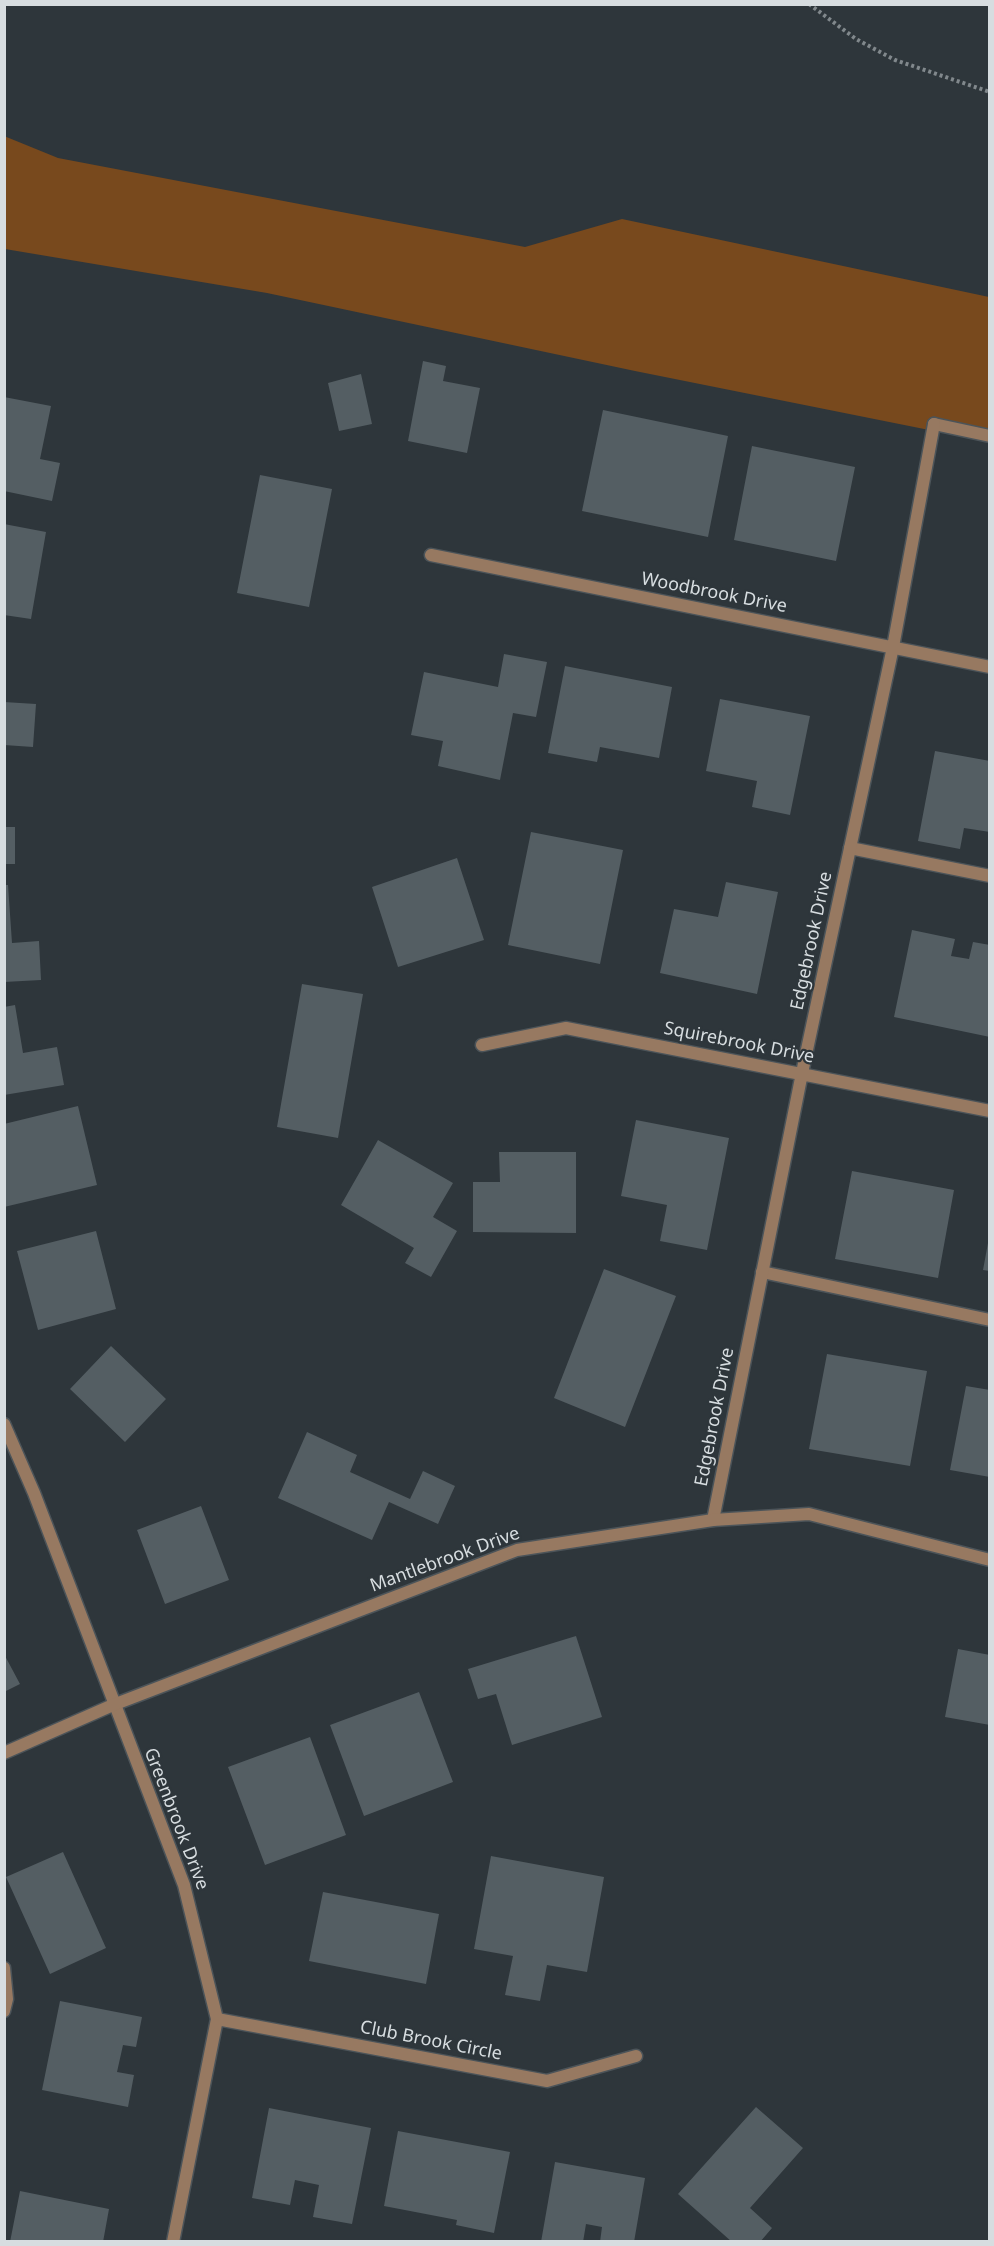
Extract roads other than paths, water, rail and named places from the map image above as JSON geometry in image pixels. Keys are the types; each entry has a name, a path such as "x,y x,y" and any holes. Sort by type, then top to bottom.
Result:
{"street":[{"name":"Edgebrook Drive","path":"713,1520 802,1073 893,647 934,424 990,436"},
{"name":"Woodbrook Drive","path":"431,555 990,667"},
{"path":"850,848 990,876"},
{"name":"Squirebrook Drive","path":"483,1045 566,1028 990,1111"},
{"path":"762,1272 990,1320"},
{"name":"Greenbrook Drive","path":"4,1424 34,1492 113,1705 184,1885 216,2019 173,2241"},
{"name":"Mantlebrook Drive","path":"4,1754 113,1705 517,1550 713,1520 809,1514 990,1560"},
{"path":"4,1968 7,1999 4,2011"},
{"name":"Club Brook Circle","path":"216,2019 547,2081 636,2056"}]}
